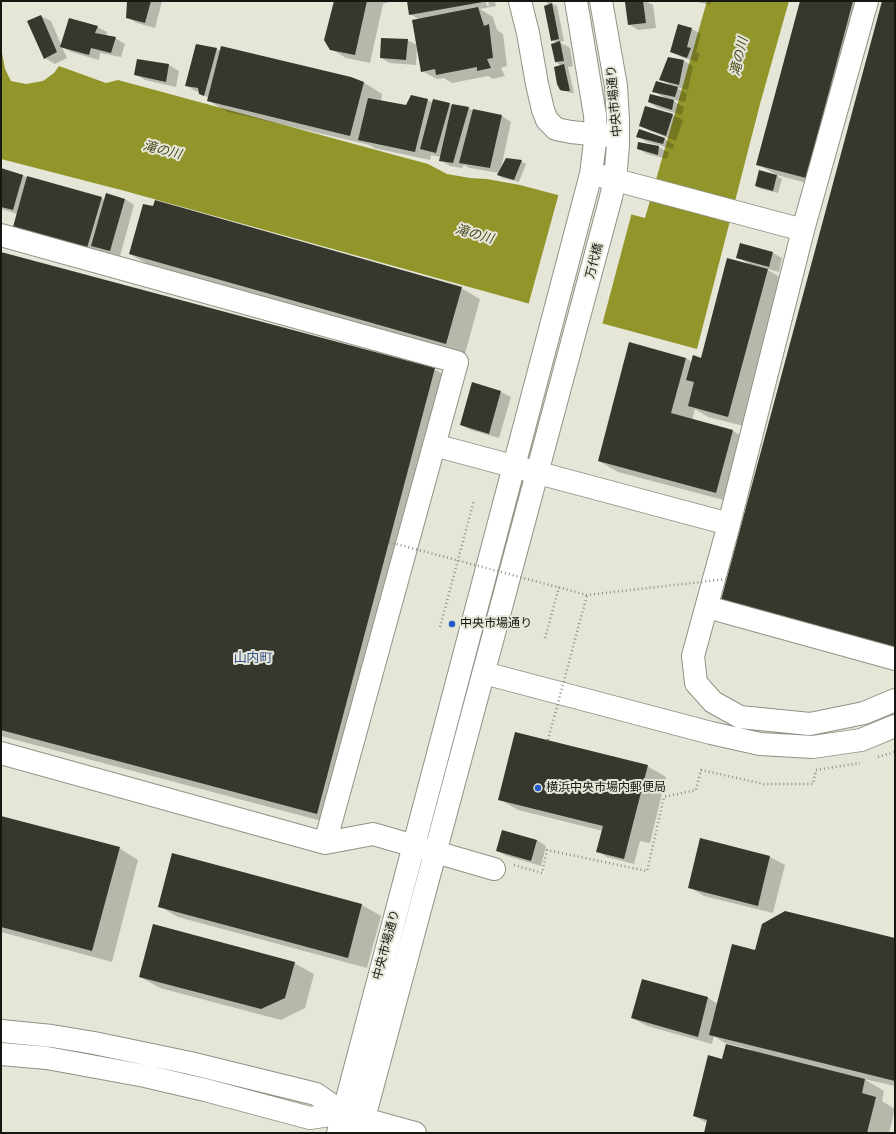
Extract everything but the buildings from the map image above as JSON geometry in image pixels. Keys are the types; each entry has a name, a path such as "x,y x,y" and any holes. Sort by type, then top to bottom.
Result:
{"street":[{"path":"520,1 528,33 537,84 547,120 556,128 572,132 618,136"},
{"name":"中央市場通り","path":"351,1125 413,846 591,174 596,134 595,115 576,1"},
{"name":"中央市場通り","path":"601,1 616,86 618,136 615,180 610,201"},
{"path":"867,1 803,230 729,524 693,656 696,683 713,702 740,717 810,724 864,713 895,700"},
{"path":"591,174 803,230"},
{"name":"万代橋","path":"579,320 610,201"},
{"path":"1,235 457,362 325,843"},
{"name":"中央市場通り","path":"351,1125 435,852 579,320"},
{"path":"434,445 537,474 729,524"},
{"path":"707,607 895,659"},
{"path":"484,673 711,734 760,744 813,747 862,740 895,726"},
{"path":"1,753 325,843 372,834 435,852 503,867"},
{"path":"1,1031 87,1041 197,1065 316,1094 351,1125"},
{"path":"1,1054 47,1058 145,1076 205,1090 310,1118 415,1133"}],"path":[{"path":"440,627 474,500"},
{"path":"389,542 587,595 727,579"},
{"path":"545,638 559,587"},
{"path":"548,740 587,595"},
{"path":"877,758 895,752"},
{"path":"503,867 542,874 547,850 647,871 664,797 696,790 701,770 764,784 813,784 816,770 863,762"}],"water":[{"name":"滝の川","path":"707,1 789,1 760,104 697,349 125,191 1,159 1,51 5,69 11,81 26,84 43,81 54,73 59,66 106,83 118,80 428,164 447,174 520,185 645,218"}],"pier":[{"path":"559,193 632,212 602,325 528,306"}],"place":[{"name":"中央市場通り","path":"452,624"},
{"name":"横浜中央市場内郵便局","path":"538,788"}],"district":[{"name":"山内町","path":"253,659"}]}
